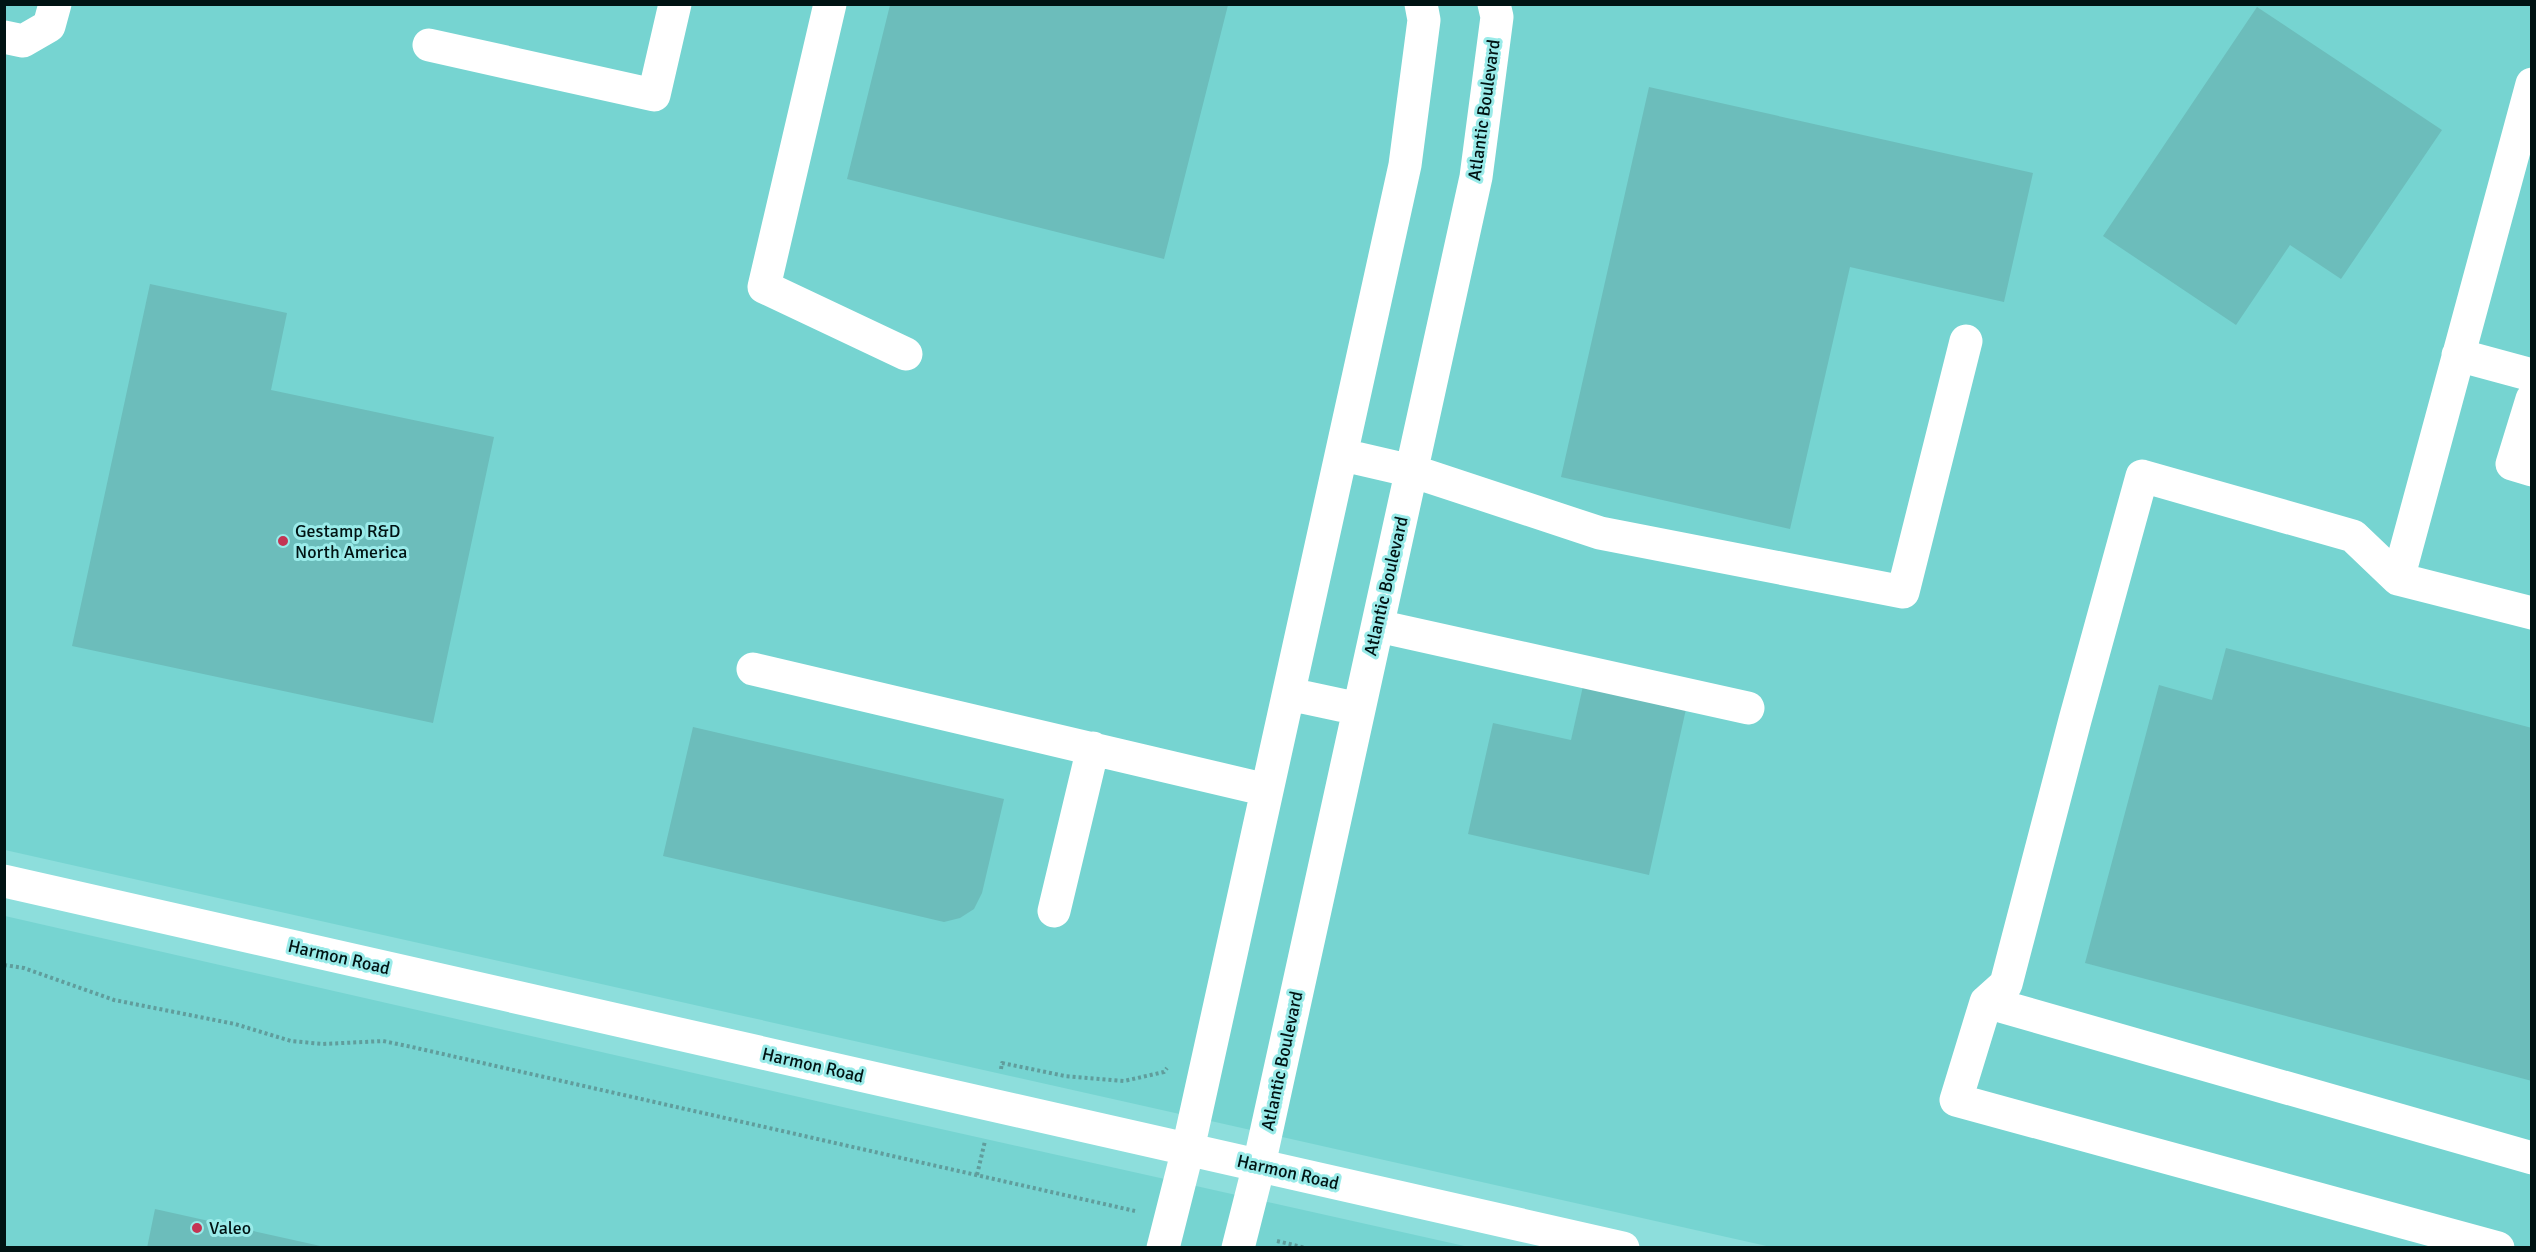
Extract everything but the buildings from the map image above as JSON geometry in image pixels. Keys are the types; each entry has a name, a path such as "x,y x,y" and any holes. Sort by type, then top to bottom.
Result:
{"street":[{"path":"4,37 23,41 49,26 55,4"},
{"path":"429,45 654,95 675,4"},
{"path":"830,4 764,287 906,354"},
{"path":"1166,1233 1188,1149 1343,455 1405,165 1424,20 1421,4"},
{"name":"Atlantic Boulevard","path":"1240,1240 1259,1165 1476,177 1497,17 1494,4"},
{"path":"2398,579 2532,84"},
{"path":"1343,455 1412,471 1600,533 1903,592 1966,341"},
{"path":"2458,356 2532,375"},
{"path":"2532,399 2512,464 2532,470"},
{"path":"2498,1248 1956,1100 1986,1002 2006,984 2142,476 2353,536 2398,579 2532,613"},
{"path":"1378,626 1748,708"},
{"path":"753,669 1268,790"},
{"path":"1289,694 1359,709"},
{"path":"1054,911 1093,748"},
{"name":"Harmon Road","path":"4,881 1623,1248"},
{"path":"1986,1002 2532,1158"}],"path":[{"path":"4,965 24,968 114,1000 235,1024 291,1041 322,1044 383,1041 412,1047 1166,1233"},
{"path":"1002,1063 1065,1076 1124,1081 1164,1071 1170,1065"},
{"path":"1240,1240 1306,1248"}],"shaded area":[{"path":"5,5 2531,5 2531,1247 1771,1247 5,850"},
{"path":"5,916 847,1108 1469,1247 5,1248"}],"place":[{"name":"Gestamp R&D North America","path":"283,541"},
{"name":"Valeo","path":"197,1228"}]}
